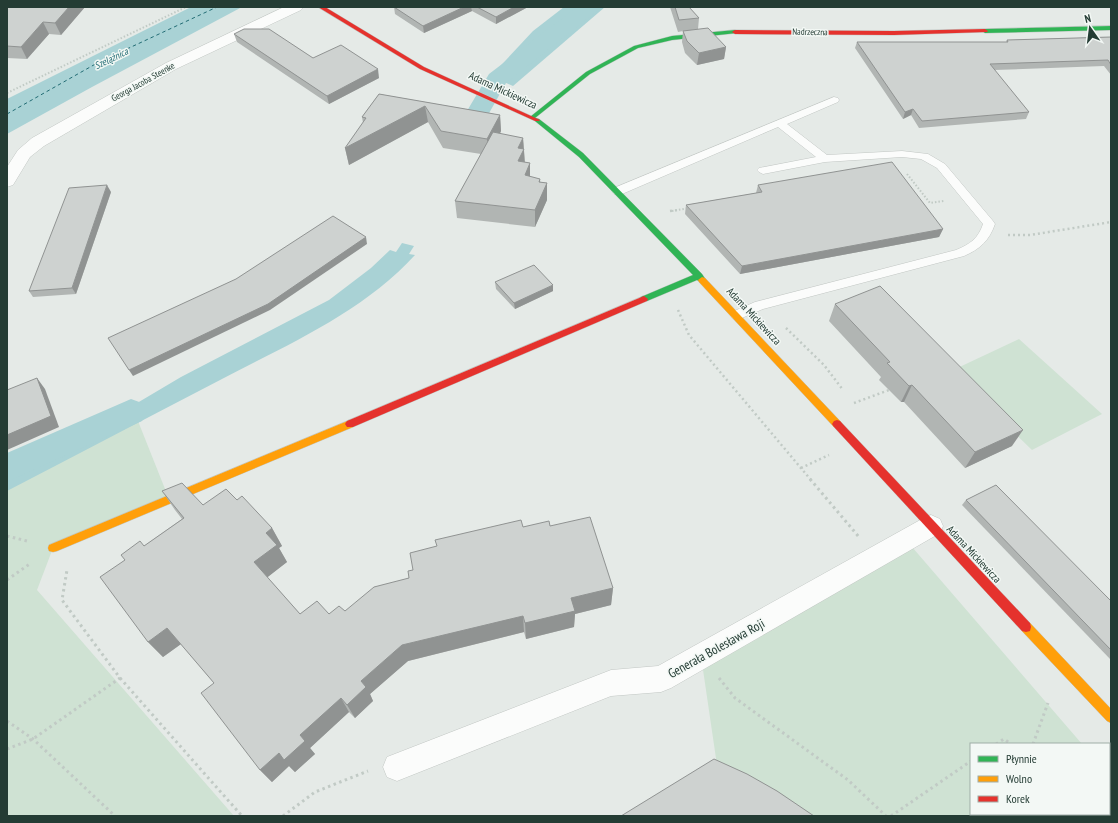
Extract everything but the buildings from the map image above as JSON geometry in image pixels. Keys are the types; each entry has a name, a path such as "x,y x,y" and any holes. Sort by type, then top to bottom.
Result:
{"street":[{"name":"Georga Jacoba Steenke","path":"7,181 24,154 38,142 171,66 296,7"},
{"name":"Adama Mickiewicza","path":"321,7 422,68 533,116 582,155 737,315 931,526 1111,717"},
{"name":"Nadrzeczna","path":"533,116 588,73 636,47 672,38 729,32 894,33 1111,28"},
{"path":"53,548 509,358 699,276"},
{"name":"Generała Bolesława Roji","path":"397,767 611,683 660,679 931,526"}],"lane":[{"path":"618,192 834,100"},
{"path":"779,123 825,159"},
{"path":"737,315 759,305 960,252 974,246 986,236 989,224 941,166 924,156 902,154 825,159 763,170"}],"path":[{"path":"7,93 186,7"},
{"path":"905,171 930,203 949,200"},
{"path":"670,212 693,208"},
{"path":"986,236 1030,235 1111,222"},
{"path":"675,303 689,335 876,557"},
{"path":"852,404 889,390"},
{"path":"801,468 829,455"},
{"path":"68,563 62,600 120,678 242,816"},
{"path":"702,656 735,698 848,780 886,816"},
{"path":"7,749 33,739 120,678"},
{"path":"1033,743 1048,703"},
{"path":"7,721 33,739 116,816"},
{"path":"998,743 1004,739 1010,743"},
{"path":"891,816 970,762"},
{"path":"283,816 315,792 368,771 397,767"}],"green space":[{"path":"1019,339 1102,414 1032,450 951,371"},
{"path":"134,411 169,499 53,548 37,590 234,816 7,816 7,469"},
{"path":"906,540 1081,743 970,743 970,815 1110,815 1110,777 1111,816 791,816 718,772 701,656"}],"water":[{"name":"Szelążnica","path":"191,7 242,7 7,134 7,99"},
{"path":"564,7 605,7 513,86 491,76 533,31"},
{"path":"402,243 414,246 409,254 415,255 395,275 349,310 299,339 7,491 7,474 76,442 100,425 181,377 329,300 371,268 390,250 396,252"}],"waterway":[{"path":"470,126 497,79 590,7"},
{"path":"7,468 131,412"}],"ferry route":[{"path":"7,114 99,62 217,7"}],"traffic: fast":[{"path":"985,31 1111,28"},
{"path":"533,117 588,73 636,47 672,38 735,32"},
{"path":"537,120 581,155 702,280"},
{"path":"644,299 699,276"}],"traffic: slow":[{"path":"702,280 837,424"},
{"path":"53,548 350,424"},
{"path":"1026,627 1111,717"}],"traffic: jam":[{"path":"321,7 422,68 537,120"},
{"path":"735,32 894,33 985,31"},
{"path":"350,424 644,299"},
{"path":"837,424 1026,627"}]}
